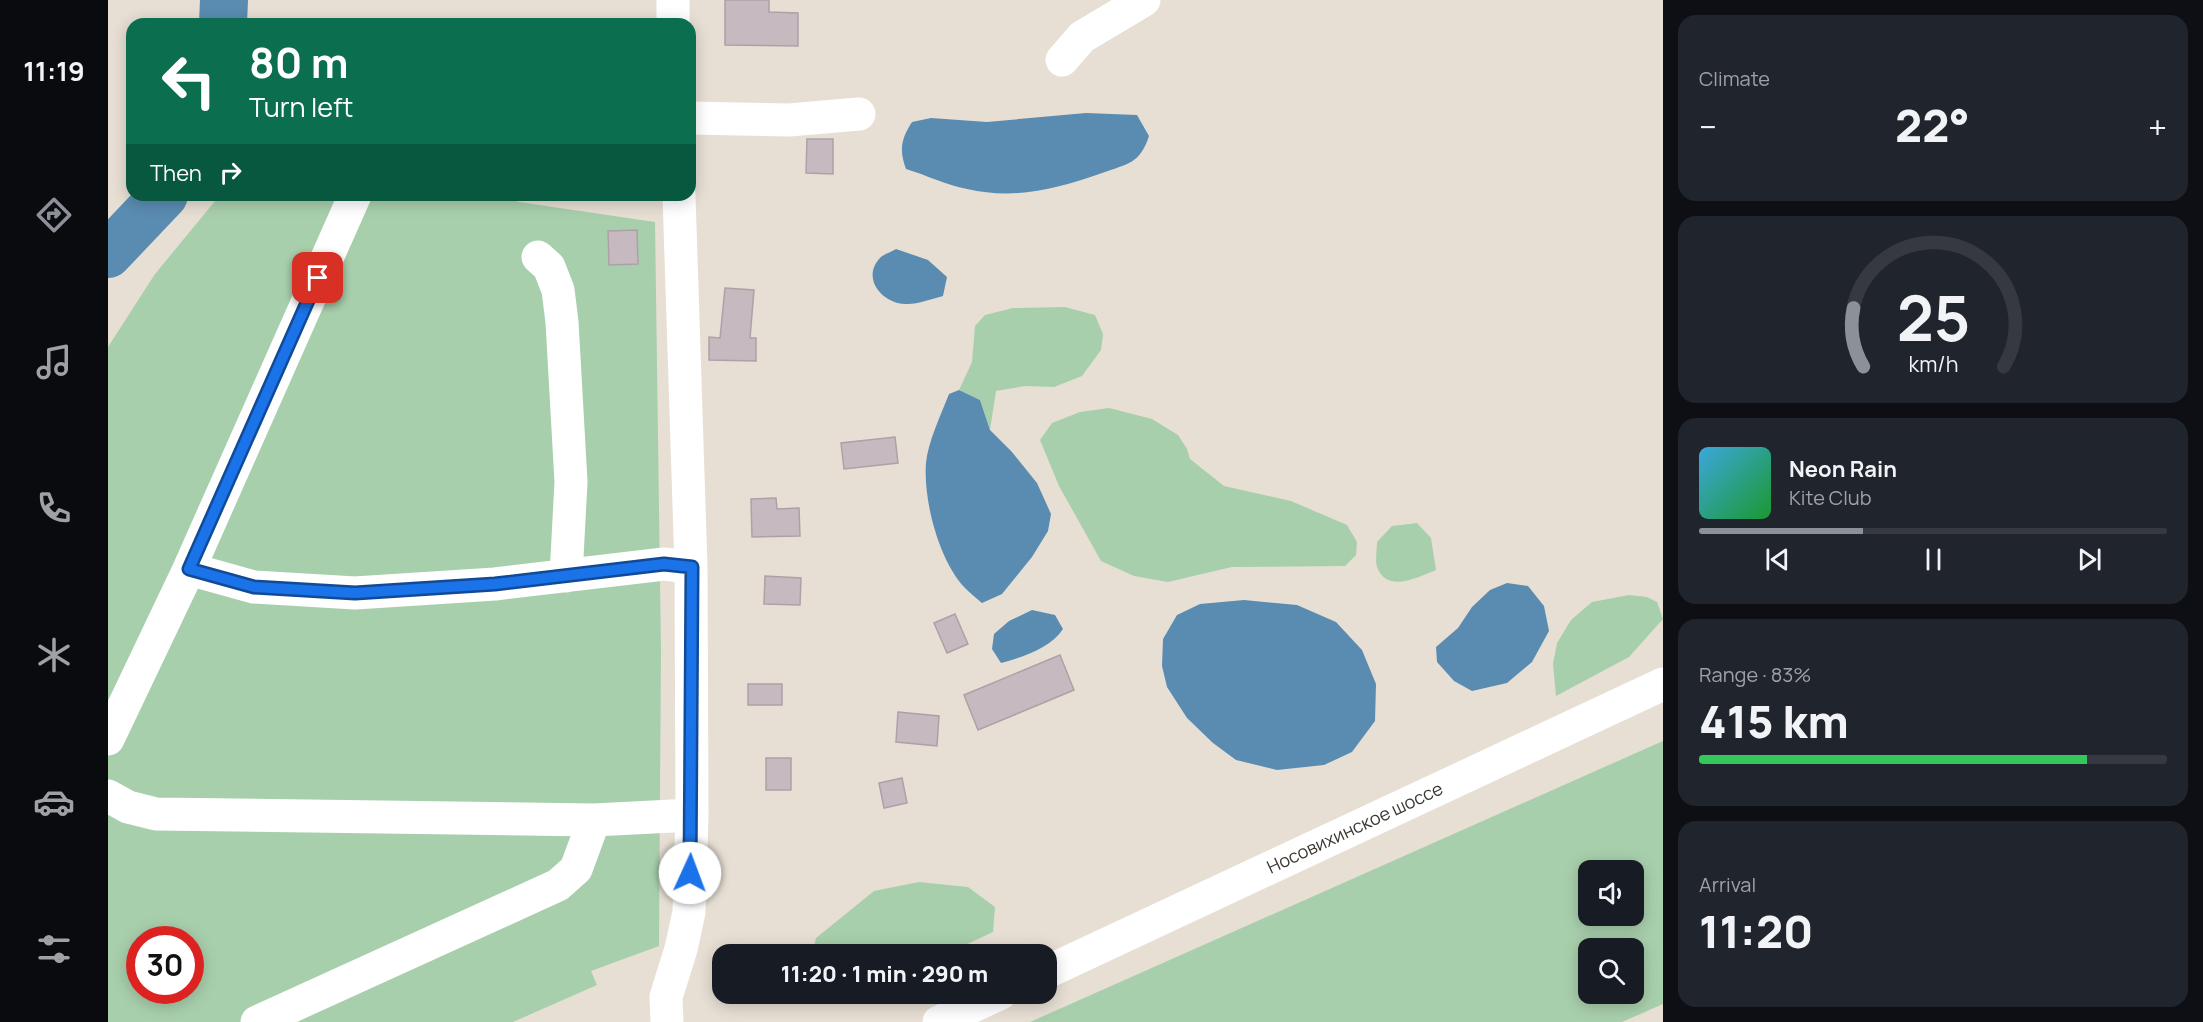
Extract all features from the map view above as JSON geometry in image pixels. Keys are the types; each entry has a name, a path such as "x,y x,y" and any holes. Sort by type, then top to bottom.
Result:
{"street":[{"path":"673,0 674,18"},
{"path":"1062,60 1082,37 1142,1"},
{"path":"696,118 789,120 859,114"},
{"path":"108,739 189,569 352,201"},
{"path":"666,1022 666,997 681,949 689,912 692,815 692,567 680,201"},
{"path":"538,257 549,267 558,290 562,322 571,482 566,576"},
{"path":"189,569 254,587 355,593 495,584 664,564 692,567"},
{"name":"Носовихинское шоссе","path":"1057,967 1663,684"},
{"path":"108,796 128,807 156,814 594,820 692,815"},
{"path":"257,1022 558,885 576,869 594,820"},
{"path":"939,1022 977,1004"}],"green space":[{"path":"215,201 516,201 655,222 661,650 659,946 591,971 597,985 513,1022 108,1022 108,347 155,274"},
{"path":"1065,307 1095,315 1103,334 1101,350 1082,376 1054,387 1025,386 996,391 990,430 980,400 959,390 972,362 975,326 985,315 1013,308"},
{"path":"1109,408 1152,419 1178,435 1190,459 1224,486 1291,501 1347,525 1357,542 1356,555 1345,566 1232,567 1168,582 1134,576 1101,561 1059,486 1040,440 1052,423 1080,412"},
{"path":"1417,523 1431,538 1436,570 1404,581 1388,580 1377,567 1377,542 1392,526"},
{"path":"1629,595 1647,597 1657,602 1663,619 1629,657 1556,696 1553,664 1557,643 1571,620 1592,602"},
{"path":"1663,741 1663,1004 1622,1022 1030,1022"},
{"path":"919,882 968,887 995,907 993,932 967,944 814,944 816,938 874,891"}],"water":[{"path":"1086,113 1137,115 1149,136 1137,158 1125,165 1085,179 1052,188 1019,193 984,192 959,187 906,169 902,145 912,122 931,118 987,122"},
{"path":"896,249 928,260 947,277 943,296 919,303 905,304 897,303 882,294 873,281 875,266 882,257"},
{"path":"959,390 980,400 990,430 1012,452 1037,483 1051,514 1048,531 1032,557 1002,594 982,603 965,588 948,562 940,546 927,494 926,463 929,446 949,394"},
{"path":"1507,583 1528,586 1544,606 1549,631 1532,662 1507,683 1472,691 1454,681 1437,662 1436,647 1458,628 1472,607 1490,590"},
{"path":"1244,600 1297,605 1336,622 1362,650 1376,684 1375,721 1352,752 1324,765 1277,770 1236,760 1213,743 1187,718 1167,687 1162,666 1163,639 1177,615 1200,604"},
{"path":"1032,610 1055,615 1063,629 1044,647 1001,663 992,649 994,634 1009,621"}],"building":[{"path":"725,0 769,0 769,12 798,13 798,46 725,45"},
{"path":"807,139 833,139 833,174 806,173"},
{"path":"637,230 638,264 609,265 608,231"},
{"path":"725,288 754,290 750,338 756,338 756,361 709,360 709,337 720,338"},
{"path":"895,437 898,463 844,469 841,443"},
{"path":"776,498 777,509 799,508 800,536 752,537 751,499"},
{"path":"765,576 801,578 800,605 764,604"},
{"path":"955,614 968,644 947,653 934,623"},
{"path":"1060,655 1074,690 978,730 964,695"},
{"path":"748,684 782,684 782,705 748,705"},
{"path":"898,712 939,716 937,746 896,742"},
{"path":"766,758 791,758 791,790 766,790"},
{"path":"902,778 907,803 884,808 879,783"}],"waterway":[{"path":"223,18 224,0"},
{"path":"108,254 158,201"}],"route":[{"path":"318,278 189,569 254,587 355,593 495,584 664,564 692,567 690,873"}]}
